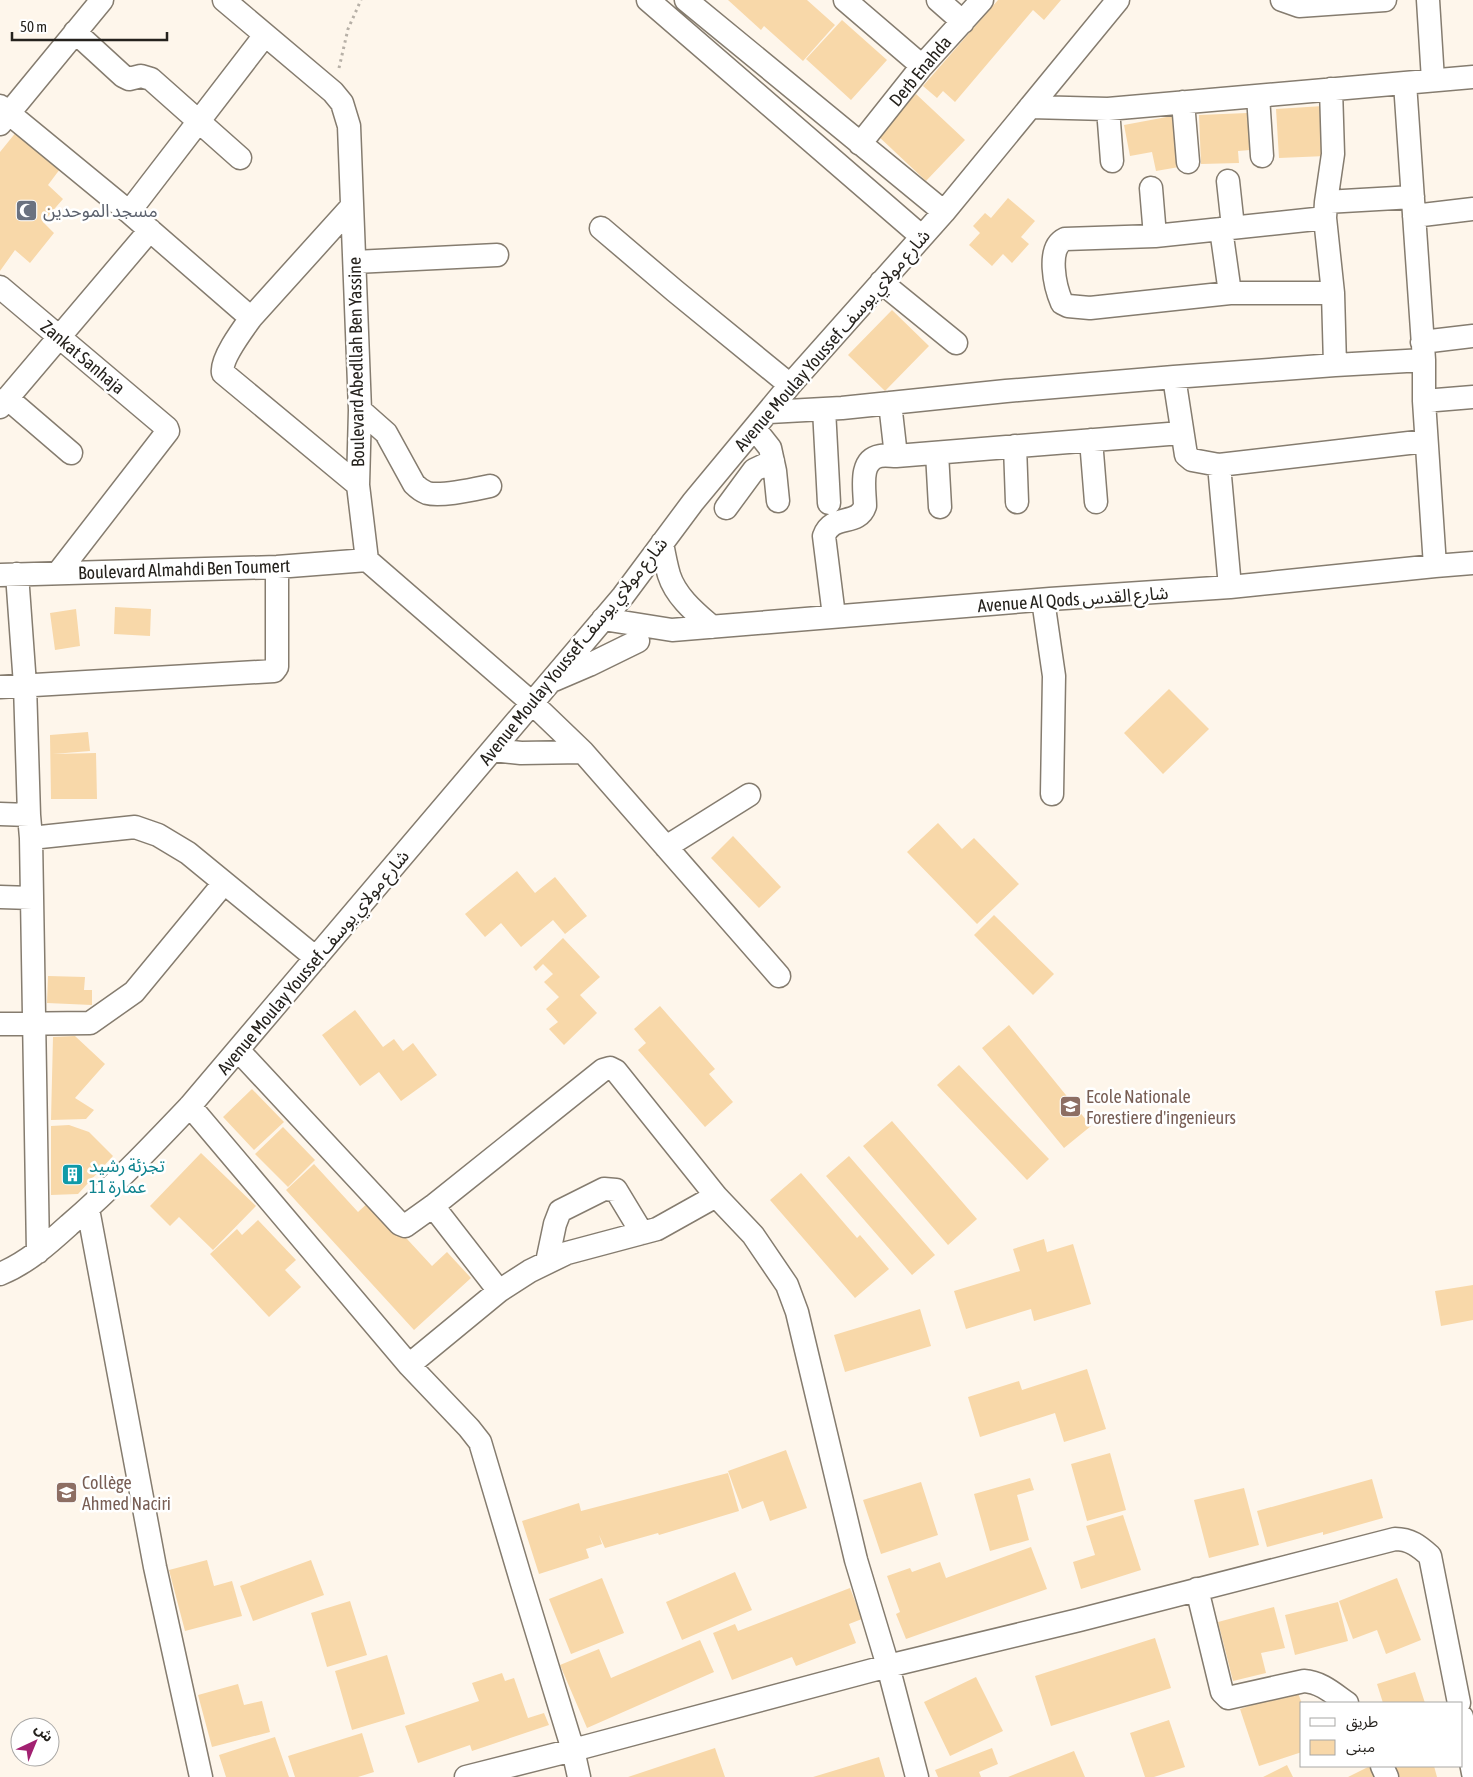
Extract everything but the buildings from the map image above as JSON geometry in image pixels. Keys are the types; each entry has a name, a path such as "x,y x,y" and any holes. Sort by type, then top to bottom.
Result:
{"street":[{"path":"102,0 3,115 129,212 251,318"},
{"name":"Boulevard Abedllah Ben Yassine","path":"224,0 333,92 342,103 349,126 360,410 358,485 368,560"},
{"path":"650,0 921,236"},
{"path":"686,0 944,212"},
{"path":"845,0 922,66"},
{"path":"938,0 963,22"},
{"name":"Derb Enahda","path":"860,144 922,66 982,0"},
{"name":"Avenue Moulay Youssef شارع مولاي يوسف","path":"0,1274 38,1252 88,1209 122,1177 190,1106 623,596 693,502 790,385 944,212 1118,0"},
{"path":"1282,0 1299,6 1386,0"},
{"path":"1428,0 1433,80"},
{"path":"75,32 123,76 129,79 141,76 151,79 240,158"},
{"path":"129,212 264,34"},
{"path":"1030,107 1108,109 1473,77"},
{"path":"1405,83 1435,566"},
{"path":"1331,89 1333,154 1326,210 1333,293 1335,365"},
{"path":"1258,96 1262,156"},
{"path":"1183,102 1188,162"},
{"path":"1108,109 1112,162"},
{"path":"1228,181 1227,228 1230,294"},
{"path":"1150,188 1155,236"},
{"path":"352,206 251,318 235,341 222,367 223,373 358,485"},
{"path":"1333,293 1230,294 1090,308 1068,306 1062,303 1054,270 1055,249 1065,239 1155,236 1227,228 1326,210 1413,206 1473,209"},
{"path":"601,228 674,292 790,385"},
{"path":"71,452 4,403 150,230"},
{"path":"355,262 497,255"},
{"path":"881,282 956,343"},
{"name":"Zankat Sanhaja","path":"0,287 167,428 168,433 58,573"},
{"path":"778,501 773,461 762,421 824,409 1006,391 1335,365 1423,351 1473,336"},
{"path":"1174,377 1186,455 1188,458 1202,463 1219,465 1426,441"},
{"path":"1424,401 1473,397"},
{"path":"890,403 896,456"},
{"path":"824,409 829,503"},
{"path":"360,410 386,433 414,484 419,489 433,494 490,486"},
{"path":"834,616 824,536 827,528 833,523 858,516 864,511 866,506 865,471 869,462 879,456 937,453 1181,432"},
{"path":"1091,440 1096,502"},
{"path":"1015,446 1016,502"},
{"path":"937,453 940,507"},
{"path":"726,508 754,470 773,461"},
{"path":"1219,465 1230,587"},
{"path":"662,543 669,575 673,584 692,610 712,627"},
{"path":"368,560 532,703 583,752 780,976"},
{"name":"Boulevard Almahdi Ben Toumert","path":"8,574 277,567 368,560"},
{"name":"Avenue Al Qods شارع القدس","path":"603,619 672,630 834,616 1230,587 1473,563"},
{"path":"0,687 274,671 277,666 277,567"},
{"path":"8,574 25,685 31,838 38,1252"},
{"path":"1043,600 1054,676 1052,794"},
{"name":"Avenue Al Qods شارع القدس","path":"582,644 638,641 672,630"},
{"path":"548,683 638,641"},
{"path":"492,750 521,753 583,752"},
{"path":"666,846 750,795"},
{"path":"0,814 29,815"},
{"path":"31,838 135,828 158,835 181,849 316,958"},
{"path":"0,1024 90,1022 134,992 224,883"},
{"path":"0,897 32,898"},
{"path":"238,1050 400,1224 405,1226 607,1068 613,1068 616,1071 716,1196 753,1235 776,1266 787,1285 794,1303 812,1371 856,1560 888,1666 917,1777"},
{"path":"190,1106 409,1365 480,1442 520,1580 573,1750 579,1777"},
{"path":"547,1262 555,1224 560,1211 604,1189 616,1190 642,1233"},
{"path":"409,1365 499,1291 547,1262 567,1253 657,1229 716,1196"},
{"path":"433,1206 499,1291"},
{"path":"88,1209 155,1567 201,1777"},
{"path":"466,1777 888,1666 1080,1620 1395,1539 1406,1539 1430,1556 1459,1702"},
{"path":"1196,1589 1222,1692 1228,1698 1304,1681 1320,1685 1346,1702"},
{"path":"1463,1722 1473,1774"}],"path":[{"path":"333,92 348,29 361,0"}],"place":[{"name":"مسجد الموحدين","path":"27,210"},
{"name":"Ecole Nationale Forestiere d'ingenieurs","path":"1070,1106"},
{"name":"تجزئة رشيد عمارة 11","path":"73,1175"},
{"name":"Collège Ahmed Naciri","path":"66,1492"}]}
